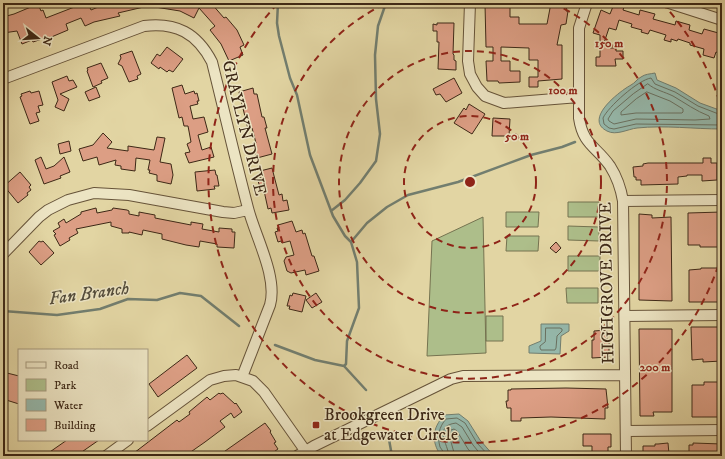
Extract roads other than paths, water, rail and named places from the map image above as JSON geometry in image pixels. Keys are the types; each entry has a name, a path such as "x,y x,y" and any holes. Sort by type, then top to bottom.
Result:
{"street":[{"path":"470,3 468,61 470,74 477,88 485,96 504,103 580,97"},
{"name":"HIGHGROVE DRIVE","path":"587,3 579,28 579,118 583,136 611,168 620,189 623,201 627,431 626,456"},
{"path":"670,3 722,20"},
{"name":"GRAYLYN DRIVE","path":"3,79 144,26 162,25 182,30 198,41 204,48 212,62 248,210 269,272 273,297 242,377"},
{"path":"3,254 39,217 48,210 59,204 94,193 129,194 223,212 234,213 248,210"},
{"path":"623,201 722,200"},
{"path":"625,316 722,315"},
{"path":"148,425 210,380 224,376 242,377 253,382 264,392 303,454 451,379 463,376 625,375"},
{"path":"627,431 722,430"},
{"path":"106,456 127,441"}],"water":[{"path":"655,73 657,80 676,88 700,103 722,111 722,129 648,127 614,133 607,131 601,126 599,120 601,113 612,99 638,79 648,74"},
{"path":"541,324 569,324 569,331 561,336 560,354 529,353 529,346 541,341"},
{"path":"459,414 468,421 480,440 494,456 441,456 434,440 437,425 444,415"}],"waterway":[{"path":"278,3 277,23 279,36 290,78 297,95 310,155 333,216 345,236 351,242 357,262 359,308 347,341 346,364 344,366"},
{"path":"331,211 345,200 376,161 380,134 376,99 375,55 378,26 386,3"},
{"path":"351,242 367,223 387,207 408,195 458,182 531,155 575,142"},
{"name":"Fan Branch","path":"3,311 57,315 100,309 128,299 157,300 180,293 201,296 239,326"},
{"name":"Fan Branch","path":"275,345 315,360 344,366 366,390"},
{"name":"Fan Branch","path":"388,434 392,456"}],"place":[{"name":"Brookgreen Drive at Edgewater Circle","path":"316,425"}]}
